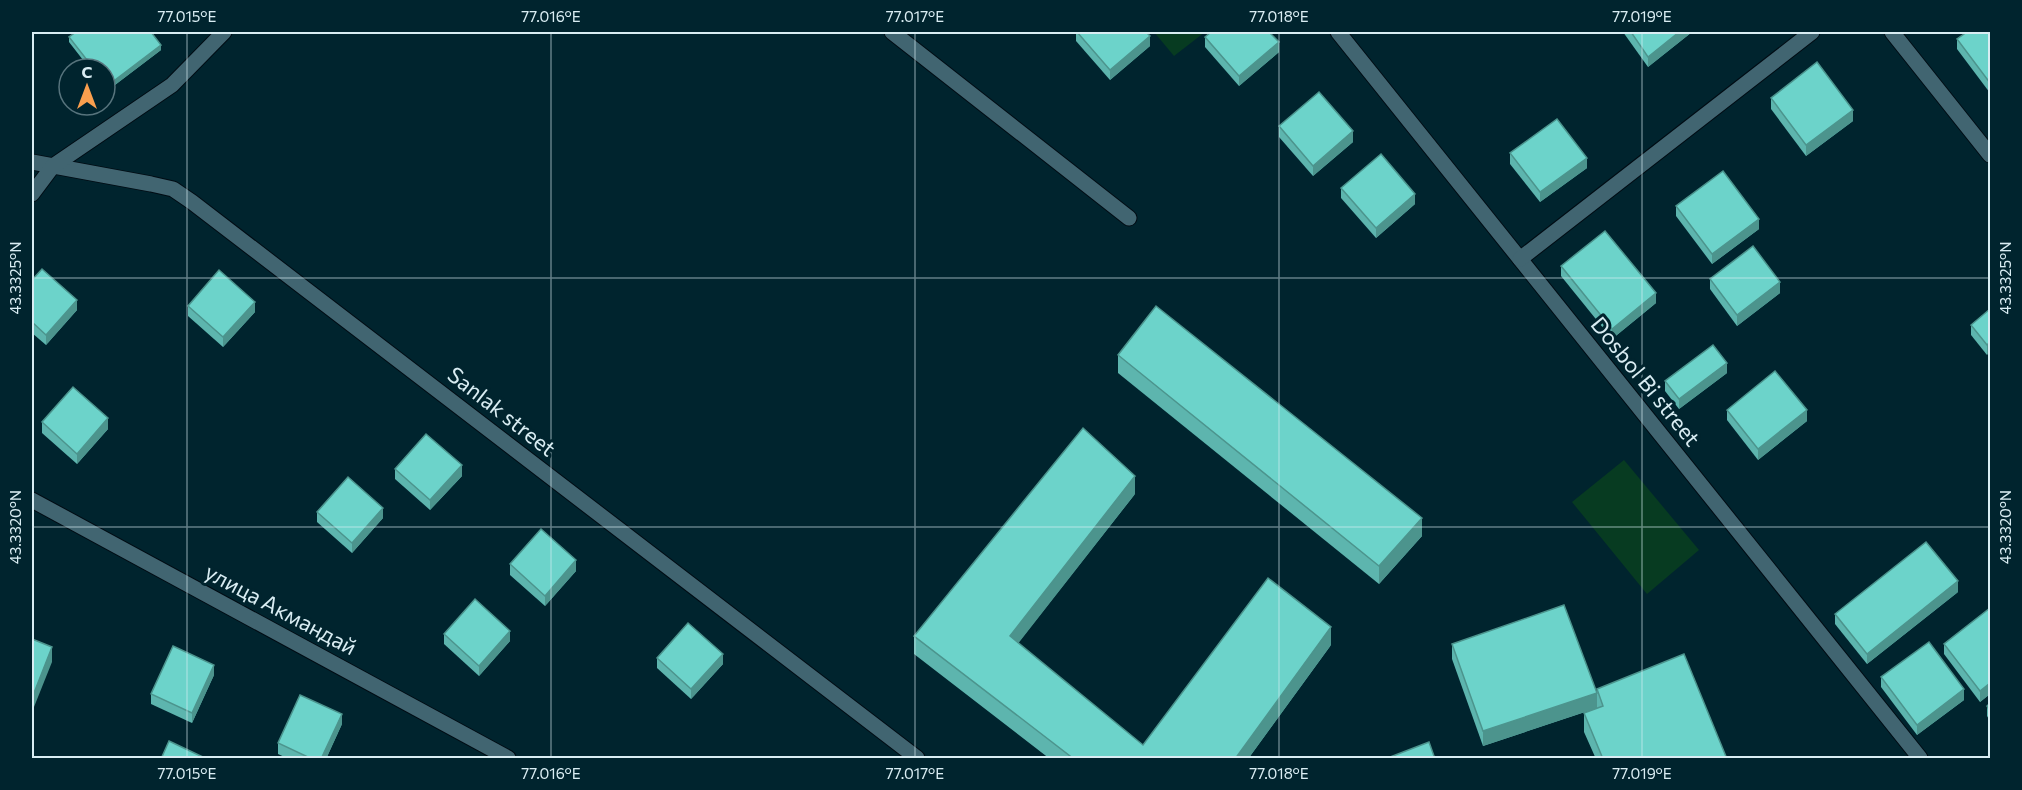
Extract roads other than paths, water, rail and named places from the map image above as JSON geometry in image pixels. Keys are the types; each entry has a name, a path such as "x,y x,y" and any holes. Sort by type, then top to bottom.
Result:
{"street":[{"path":"32,194 53,166 172,85 224,32"},
{"path":"892,32 1129,218"},
{"name":"Dosbol Bi street","path":"1338,32 1920,759"},
{"path":"1520,259 1812,32"},
{"path":"1892,32 1990,155"},
{"name":"Sanlak street","path":"32,162 173,189 917,759"},
{"name":"улица Акмандай","path":"32,500 508,759"}]}
